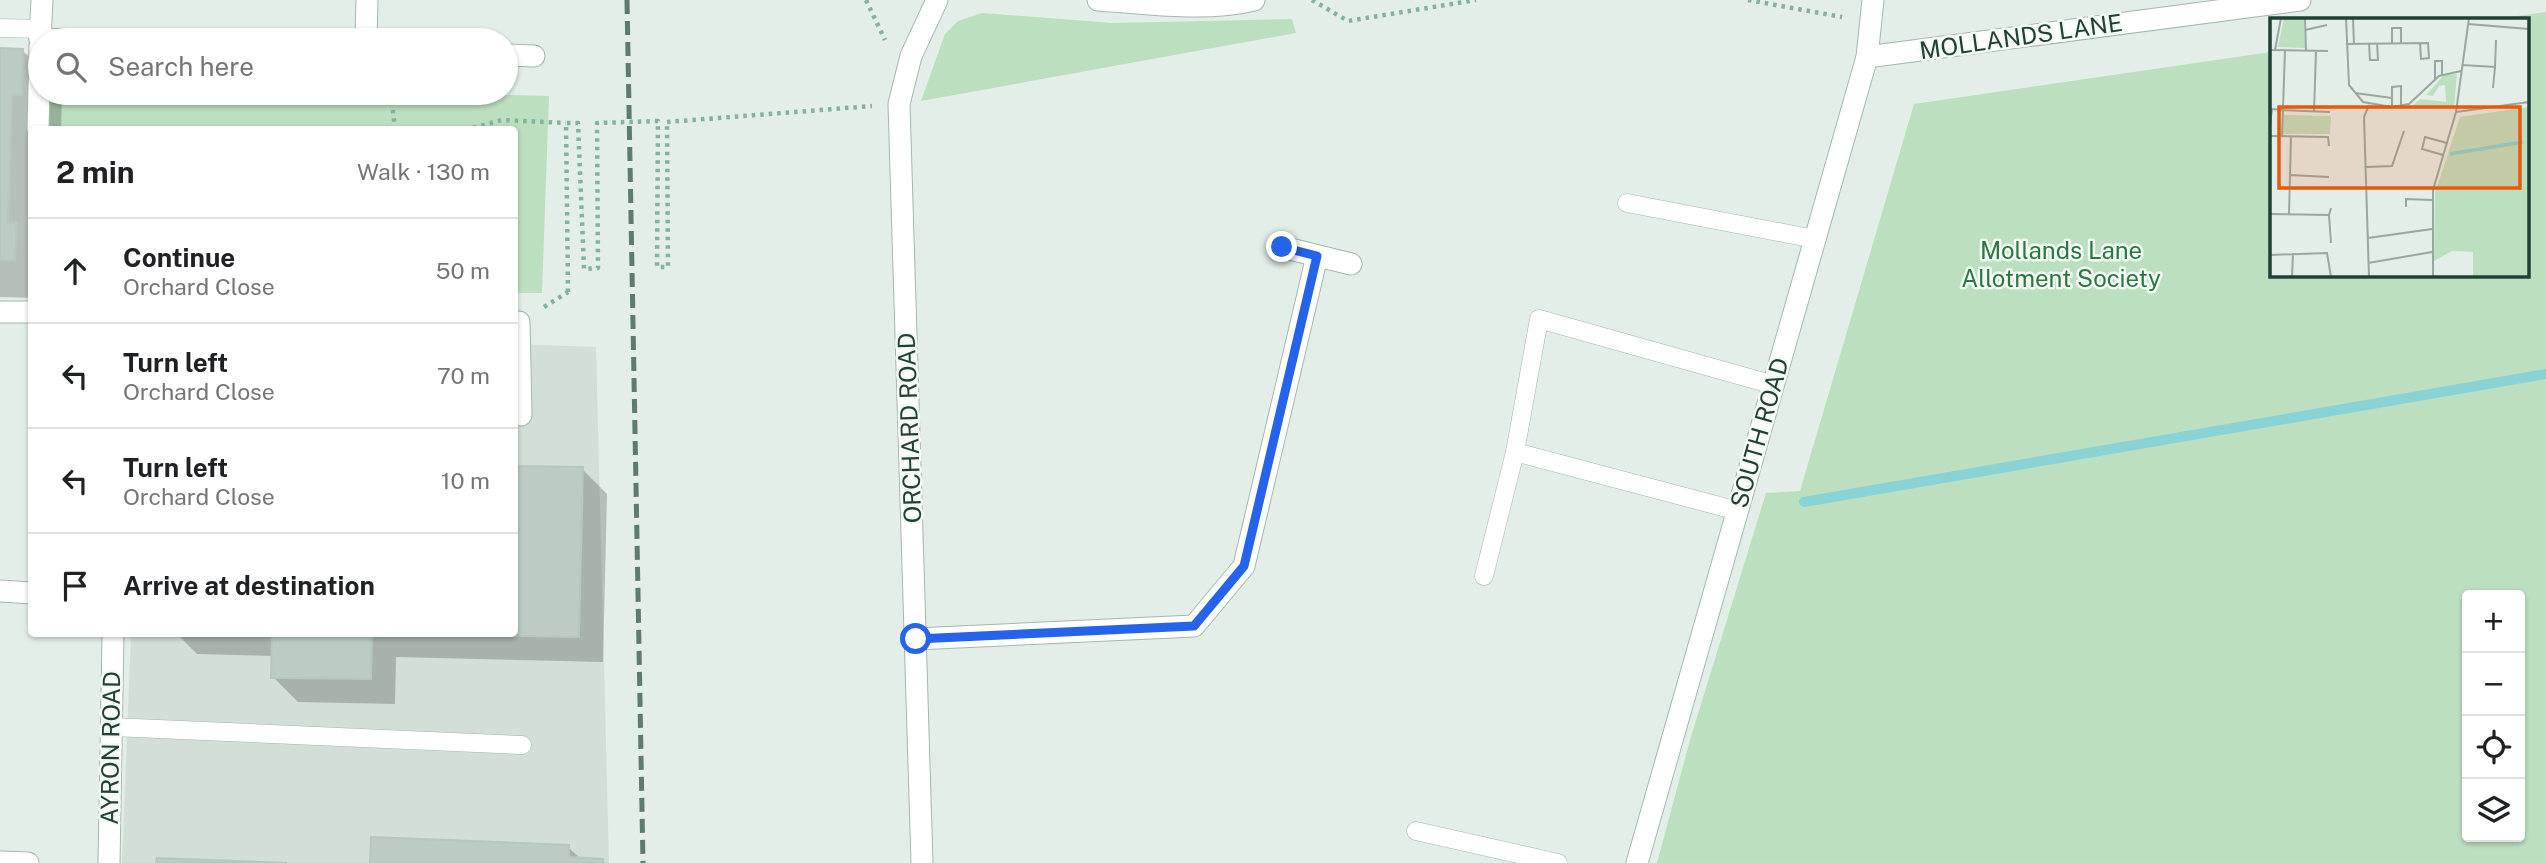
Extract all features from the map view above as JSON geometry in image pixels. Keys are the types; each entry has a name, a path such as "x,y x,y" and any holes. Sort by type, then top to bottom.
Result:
{"street":[{"path":"41,28 42,0"},
{"path":"366,28 367,0"},
{"name":"ORCHARD ROAD","path":"922,863 899,104 911,56 937,0"},
{"path":"1098,0 1237,4 1254,0"},
{"name":"SOUTH ROAD","path":"1637,863 1867,57 1874,0"},
{"name":"MOLLANDS LANE","path":"1867,57 2300,0"},
{"path":"518,55 534,55"},
{"path":"38,126 39,105"},
{"path":"1282,247 1351,264"},
{"path":"916,639 1194,626 1244,566 1317,256"},
{"path":"0,312 28,312"},
{"path":"518,322 521,415"},
{"path":"0,591 28,593"},
{"name":"AYRON ROAD","path":"109,863 113,637"},
{"path":"0,862 28,863"}],"lane":[{"path":"0,28 28,36"},
{"path":"1627,203 1815,239"},
{"path":"1484,576 1515,452 1539,319 1774,385"},
{"path":"1515,452 1738,511"},
{"path":"112,727 522,745"},
{"path":"1416,831 1558,863"}],"path":[{"path":"866,0 887,43"},
{"path":"1312,0 1348,21 1476,0"},
{"path":"1748,0 1871,22"},
{"path":"480,126 502,120 578,123 584,269 598,268 597,123 658,121 657,267 668,267 667,122 899,104"},
{"path":"392,105 395,126"},
{"path":"566,123 568,292"}],"shaded area":[{"path":"518,344 596,347 609,863 122,863 131,637 518,637"}],"green space":[{"name":"Mollands Lane Allotment Society","path":"2546,12 2546,863 1657,863 1690,740 1766,493 1800,491 1914,104 2270,52 2270,276 2528,276 2528,18 2503,18"},
{"path":"982,13 1113,23 1292,19 1296,33 921,101 945,34 958,21"},
{"path":"518,95 549,96 542,293 518,293 518,126 42,126 43,105 518,105"}],"building":[{"path":"0,48 23,49 22,95 12,95 8,223 17,223 15,260 0,260"},
{"path":"518,466 583,467 579,637 518,636"},
{"path":"272,637 372,637 371,679 271,678"},
{"path":"371,837 569,845 569,857 603,859 603,863 370,863"},
{"path":"157,858 287,863 156,863"}],"waterway":[{"path":"1804,502 2546,374"}],"railway":[{"path":"627,0 643,863"}],"route":[{"path":"916,639 1194,626 1244,566 1317,256 1282,247"}]}
